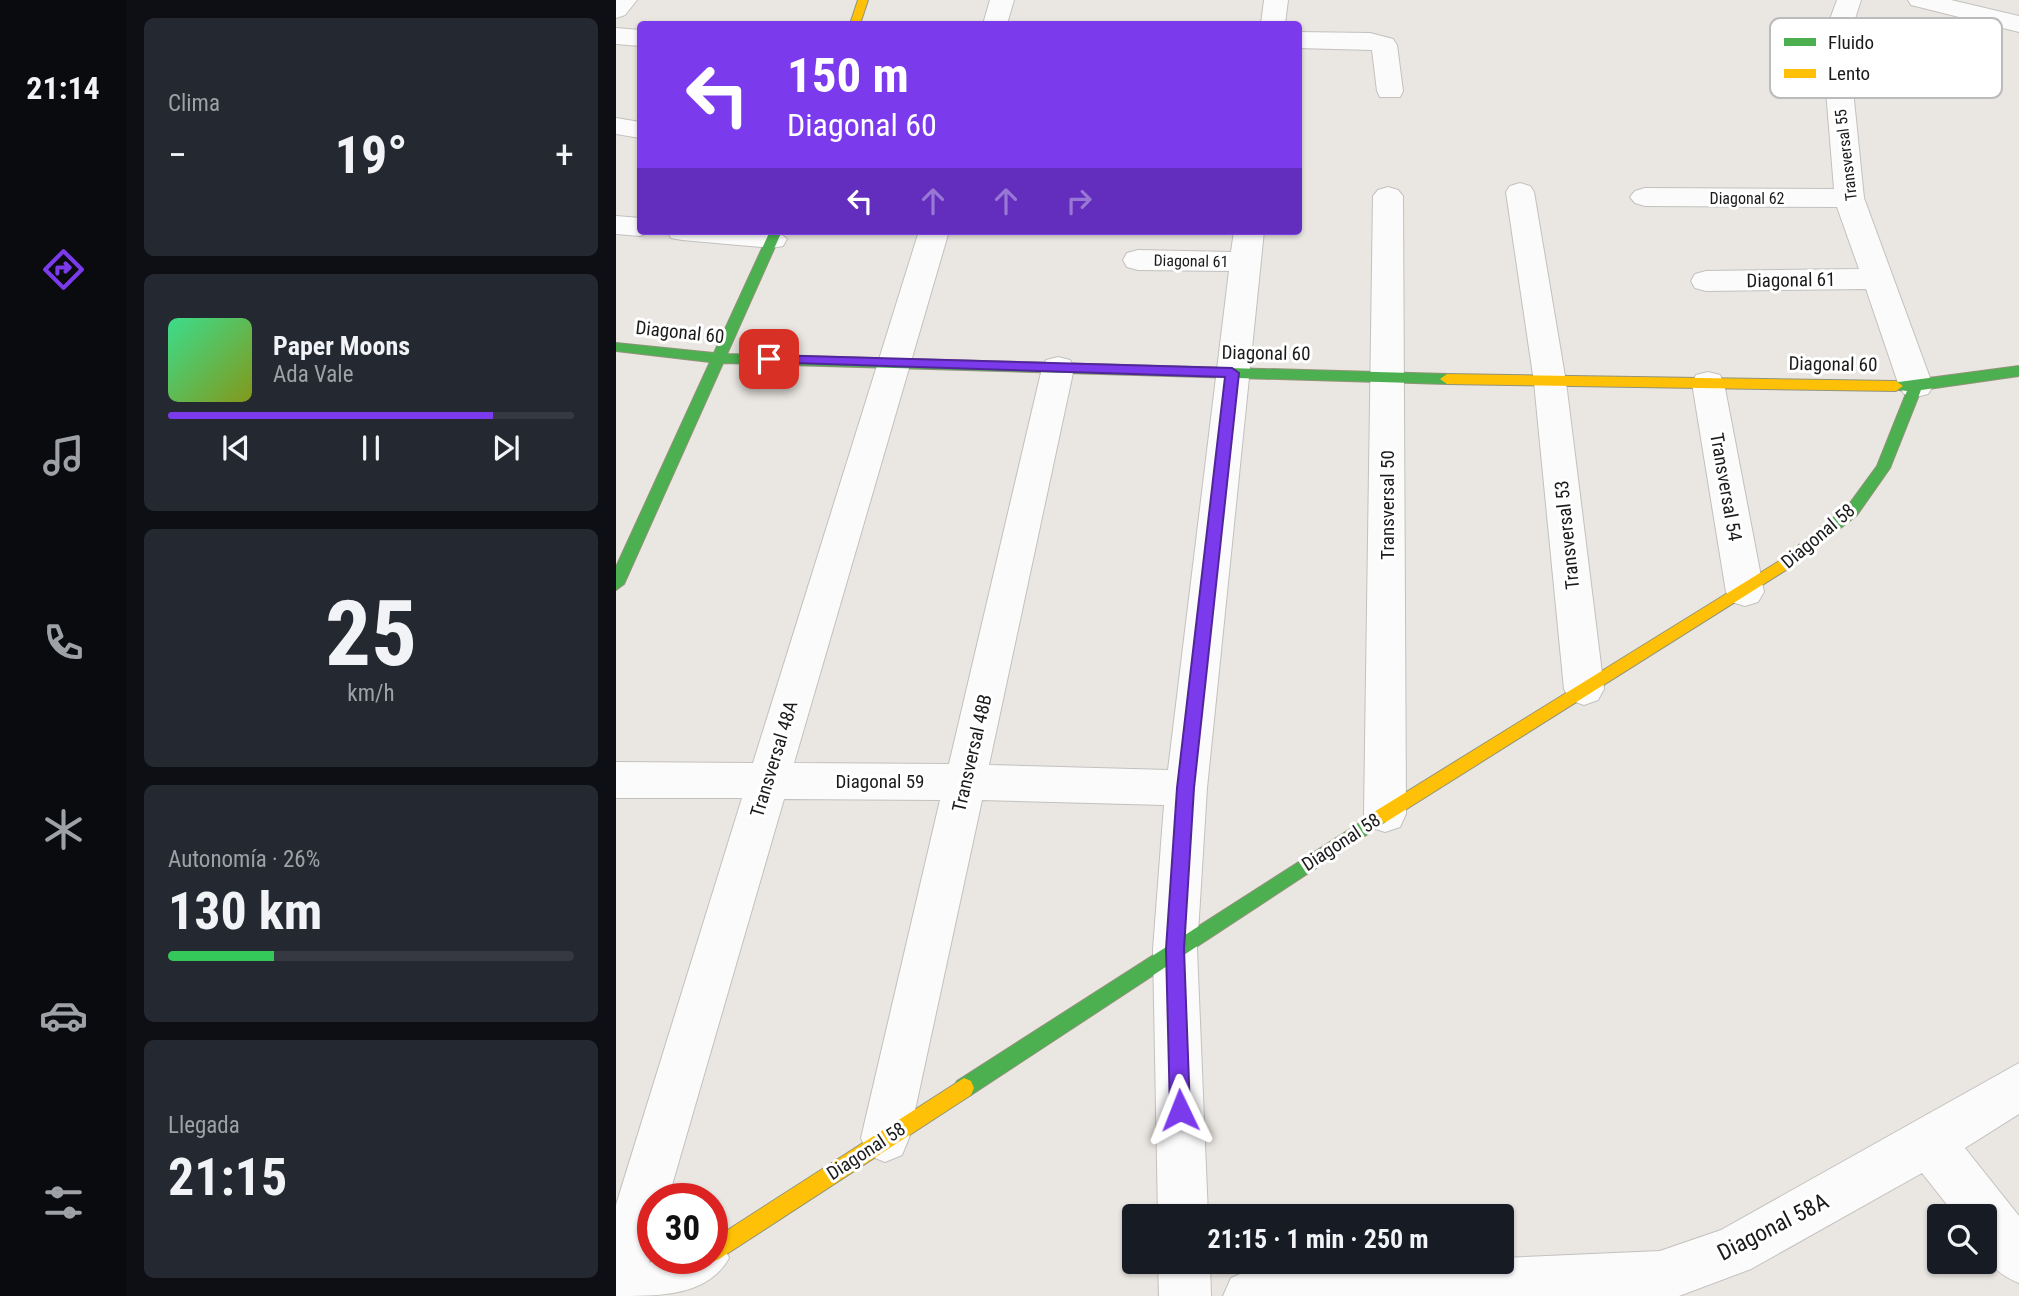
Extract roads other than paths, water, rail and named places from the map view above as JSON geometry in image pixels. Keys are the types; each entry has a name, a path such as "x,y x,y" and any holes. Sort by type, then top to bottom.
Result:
{"street":[{"path":"616,10 625,0"},
{"path":"856,21 863,0"},
{"path":"996,21 1002,0"},
{"path":"1273,21 1276,0"},
{"name":"Transversal 55","path":"1843,18 1849,0"},
{"path":"1920,0 1994,18"},
{"path":"616,36 637,38"},
{"path":"1302,40 1370,41 1384,45 1390,91"},
{"name":"Transversal 55","path":"1840,98 1849,198 1916,386"},
{"path":"616,126 637,130"},
{"path":"1520,192 1550,382"},
{"name":"Transversal 50","path":"1385,814 1388,196"},
{"name":"Diagonal 62","path":"1646,197 1849,198"},
{"path":"616,225 637,227"},
{"path":"616,583 774,235"},
{"name":"Transversal 48A","path":"616,1288 933,235"},
{"path":"1183,1204 1175,949 1186,788 1247,246"},
{"name":"Diagonal 61","path":"1138,260 1247,246"},
{"name":"Diagonal 61","path":"1706,281 1877,279"},
{"name":"Diagonal 60","path":"616,347 719,358 1550,382 1916,386"},
{"name":"Transversal 48B","path":"886,1138 1058,368"},
{"path":"1916,386 2019,371"},
{"name":"Transversal 53","path":"1550,382 1584,689"},
{"name":"Transversal 54","path":"1708,383 1745,592"},
{"name":"Diagonal 58","path":"728,1242 1385,814 1745,592 1807,550 1852,511 1883,468 1916,386"},
{"name":"Diagonal 59","path":"616,780 965,782 1186,788"},
{"name":"Diagonal 58A","path":"1249,1296 1660,1277 1733,1251 1929,1142 2019,1087"},
{"path":"1929,1142 2019,1257"},
{"path":"645,1296 679,1274"},
{"path":"1184,1274 1185,1296"}]}
